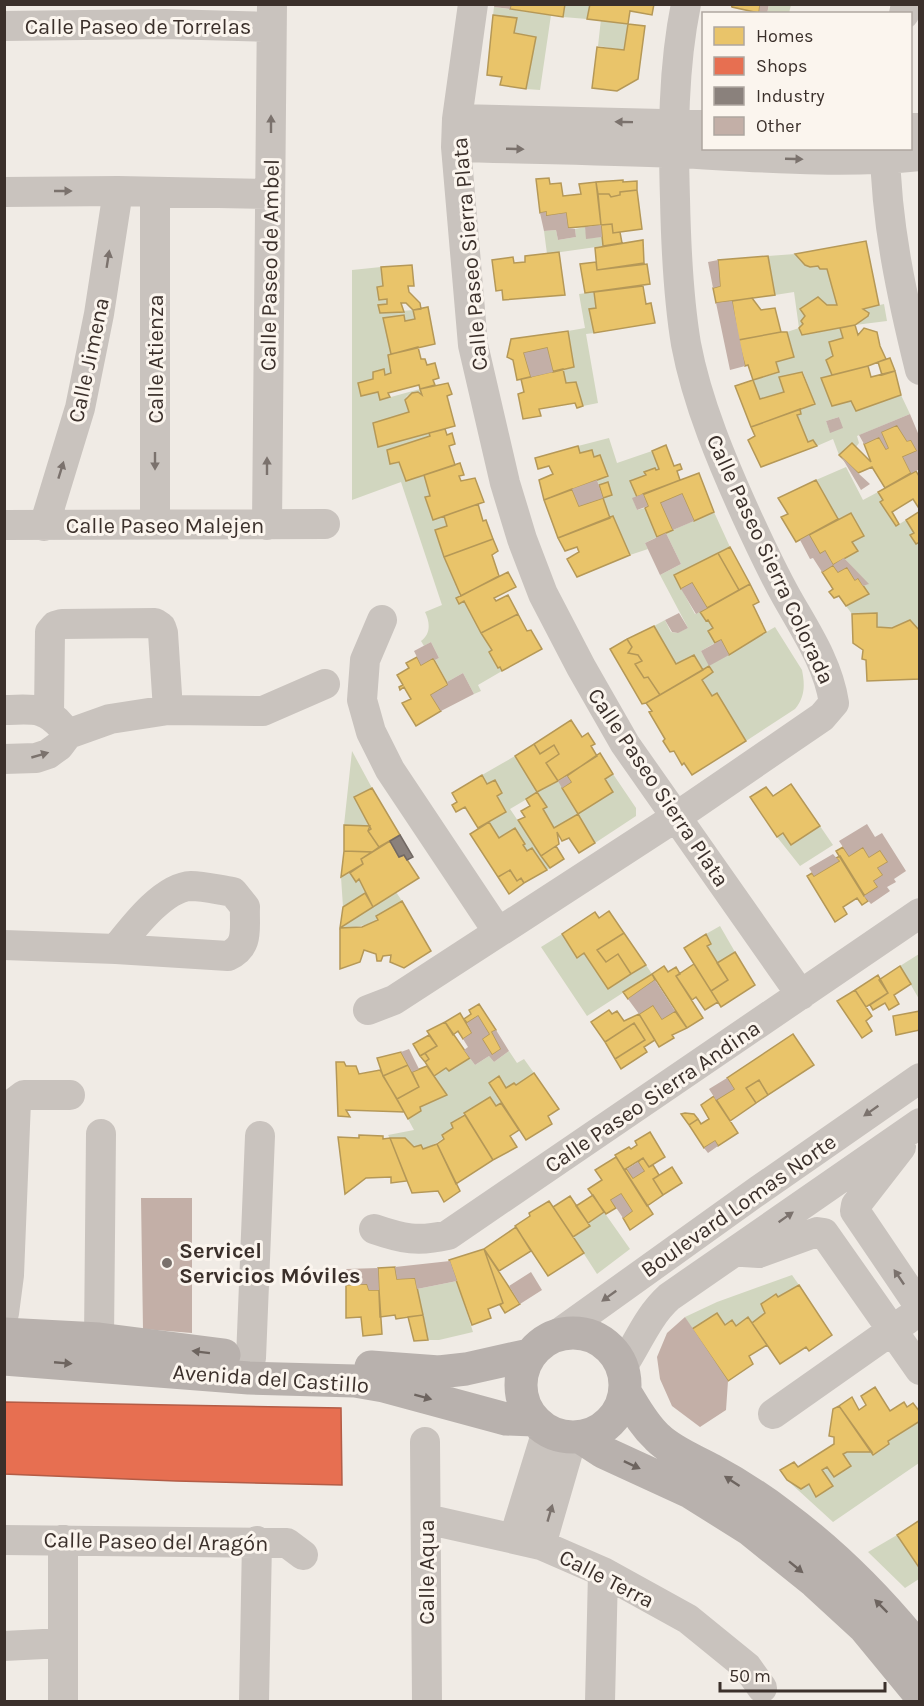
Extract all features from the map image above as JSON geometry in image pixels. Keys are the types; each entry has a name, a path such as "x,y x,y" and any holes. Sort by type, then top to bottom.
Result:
{"main road":[{"path":"920,1650 899,1623 830,1555 782,1514 725,1477 665,1444 656,1436 644,1422 614,1353 603,1342 589,1335 573,1332 558,1334 542,1342 530,1355 522,1371 520,1389 525,1406 558,1431 690,1492 749,1529 815,1582 864,1627 920,1695"},
{"name":"Avenida del Castillo","path":"4,1334 99,1339 250,1368 384,1386 558,1431"},
{"name":"Avenida del Castillo","path":"4,1359 439,1372 466,1370 530,1355"},
{"path":"558,1431 596,1432 610,1422 620,1409 624,1380"}],"street":[{"name":"Calle Paseo Sierra Plata","path":"473,4 457,133 473,345 505,483 522,539 543,594 625,744 801,995"},
{"name":"Calle Paseo Sierra Colorada","path":"368,1010 394,1000 676,817 822,717 834,703 831,683 822,660 768,564 728,475 704,409 686,344 676,247 674,123 676,80 686,4"},
{"name":"Calle Paseo de Torrelas","path":"4,26 102,15 271,16"},
{"name":"Calle Paseo de Ambel","path":"267,525 271,16"},
{"path":"457,133 674,123 702,125"},
{"path":"457,133 674,153 794,160 885,154 920,156"},
{"path":"885,154 888,220 905,310 920,370"},
{"path":"4,192 118,191 270,194"},
{"name":"Calle Jimena","path":"44,526 80,408 99,314 118,191"},
{"name":"Calle Atienza","path":"154,525 155,192"},
{"name":"Calle Paseo Malejen","path":"4,525 325,524"},
{"path":"382,620 365,660 362,699 371,732 390,770 498,932"},
{"path":"4,759 36,758 48,754 59,746 50,632 55,626 155,623 161,627 168,710"},
{"path":"4,711 40,709 58,724 168,710 263,711 325,684"},
{"name":"Calle Paseo Sierra Andina","path":"374,1229 405,1239 426,1240 448,1235 920,913"},
{"path":"4,945 116,949"},
{"name":"Boulevard Lomas Norte","path":"558,1334 920,1078"},
{"path":"4,1313 9,1275 16,1101 24,1095 70,1095"},
{"path":"920,1124 856,1205 855,1210 920,1307"},
{"name":"Boulevard Lomas Norte","path":"624,1380 645,1324 669,1297 920,1124"},
{"path":"99,1339 101,1134"},
{"path":"250,1368 260,1136"},
{"path":"715,1221 736,1251 759,1252 817,1232 824,1233 920,1370"},
{"path":"683,1244 703,1274"},
{"path":"773,1414 920,1311"},
{"path":"528,1541 558,1431"},
{"name":"Calle Aqua","path":"425,1442 427,1701"},
{"name":"Calle Terra","path":"426,1519 528,1541 603,1572 688,1619 747,1667 762,1688"},
{"name":"Calle Paseo del Aragón","path":"4,1540 257,1541 287,1543 303,1555"},
{"path":"63,1540 63,1701"},
{"path":"254,1701 257,1541"},
{"path":"600,1701 603,1572"},
{"path":"4,1646 63,1643"}],"green space":[{"path":"565,5 590,5 587,19 563,17"},
{"path":"769,5 791,5 789,12 767,12"},
{"path":"494,7 551,15 540,90 526,89 536,37 514,33 516,18 493,15"},
{"path":"601,19 628,24 624,50 598,46"},
{"path":"585,227 587,238 602,237 603,246 547,254 544,231 556,230 558,240 576,237 575,229"},
{"path":"795,254 807,265 827,269 837,305 827,305 818,297 800,309 805,316 801,321 802,335 840,328 843,338 829,343 833,356 832,375 821,378 832,406 851,401 856,411 901,395 910,414 857,436 859,443 856,447 852,443 839,455 833,439 817,446 813,440 808,442 797,415 800,409 815,404 803,372 780,377 784,392 760,399 753,380 778,373 776,362 794,356 787,332 799,328 794,292 775,295 768,256","holes":["839,417 842,428 830,432 826,421"]},
{"path":"381,267 383,286 377,287 379,300 387,299 387,304 379,305 380,313 413,310 415,319 405,321 404,315 383,318 391,354 388,355 391,373 385,375 384,369 373,372 373,379 358,383 361,396 378,392 380,400 420,389 422,395 418,392 407,396 405,400 409,412 373,423 379,446 429,433 430,436 387,450 399,462 406,480 424,475 430,496 425,498 433,520 444,516 446,522 445,559 459,592 459,603 464,601 492,650 489,652 497,667 500,667 502,671 478,685 481,691 474,694 463,673 447,682 435,660 439,658 431,642 424,646 421,641 427,635 429,628 425,612 442,605 401,482 352,500 352,270"},
{"path":"594,292 596,308 590,309 594,333 586,334 598,403 583,406 576,382 566,383 563,369 574,367 568,331 585,328 579,294"},
{"path":"884,304 887,321 855,325 868,316 863,309"},
{"path":"609,438 617,463 652,451 659,469 655,468 645,472 646,475 630,481 637,497 633,499 637,510 645,508 657,537 645,543 648,549 630,555 613,517 610,518 603,498 612,495 608,482 599,485 597,480 608,476 600,455 594,457 592,451 580,453 578,446"},
{"path":"846,467 863,500 878,492 883,500 880,502 896,526 906,520 914,533 911,535 919,542 919,631 910,620 892,628 877,627 877,613 852,614 846,606 868,593 863,586 868,584 844,558 858,551 852,542 863,536 851,513 838,519 816,480"},
{"path":"714,512 730,547 674,575 695,614 700,612 713,628 708,631 715,643 701,651 710,665 775,627 803,675 802,695 795,709 746,741 717,693 712,696 702,680 713,672 710,666 703,670 694,655 676,664 654,626 665,620 671,632 677,633 688,628 660,575 681,564 666,533"},
{"path":"352,751 372,788 370,826 344,825"},
{"path":"515,756 537,792 558,781 613,792 605,779 613,774 636,808 636,816 595,843 578,814 554,828 543,809 547,806 537,793 510,809 550,868 547,870 532,848 527,851 515,828 499,838 489,822 506,811 497,796 502,793 495,781 487,784 482,775"},
{"path":"820,826 833,845 800,866 777,837 783,833 792,845"},
{"path":"350,873 356,882 359,879 367,892 343,907 341,877"},
{"path":"396,892 402,901 374,922 340,928"},
{"path":"720,926 735,952 717,963 707,946 711,944 706,934"},
{"path":"562,934 576,957 584,953 608,989 646,965 652,974 587,1016 541,947"},
{"path":"919,954 919,999 900,966"},
{"path":"509,1051 517,1063 524,1059 534,1073 516,1085 514,1083 506,1088 499,1076 489,1083 501,1103 496,1106 490,1097 451,1123 453,1128 443,1138 423,1149 421,1145 414,1147 405,1138 390,1138 388,1135 414,1130 408,1119 420,1107 447,1095 434,1076 446,1068 449,1071 470,1058 475,1065 489,1056 494,1062"},
{"path":"604,1212 630,1249 597,1274 573,1237 590,1226 588,1223"},
{"path":"792,1275 799,1285 778,1297 775,1294 761,1304 765,1313 752,1323 748,1317 736,1326 732,1320 725,1325 717,1313 692,1329 685,1317 717,1302"},
{"path":"457,1281 473,1332 439,1340 428,1340 417,1289"},
{"path":"919,1421 919,1463 833,1522 787,1480 801,1489 809,1484 817,1497 832,1486 822,1470 827,1467 834,1476 851,1466 843,1454 872,1452 873,1455 889,1444 888,1441"},
{"path":"897,1535 919,1569 919,1579 905,1588 868,1552"}],"building: Homes":[{"path":"511,4 565,4 563,17 510,9"},
{"path":"590,4 654,4 652,15 630,11 628,24 587,19"},
{"path":"731,4 760,4 759,12 732,7"},
{"path":"493,15 517,18 514,33 536,37 526,89 500,85 502,77 487,75"},
{"path":"628,24 645,26 638,79 617,91 592,88 597,47 624,50"},
{"path":"549,178 550,184 561,183 563,196 581,194 579,184 596,182 601,225 568,228 566,213 546,216 546,212 540,213 536,179"},
{"path":"623,180 623,182 637,181 637,190 620,192 620,195 611,197 609,194 598,194 596,182"},
{"path":"637,190 642,229 613,233 612,224 601,225 598,194 609,194 611,197 620,195 620,192"},
{"path":"612,224 613,233 620,232 622,243 603,246 601,225"},
{"path":"643,240 644,263 597,270 595,248"},
{"path":"866,241 879,305 863,309 869,313 868,316 855,325 802,335 799,328 805,316 800,309 818,297 827,305 837,305 827,269 805,265 795,254"},
{"path":"559,252 565,295 503,300 502,290 496,291 492,260 513,257 514,263 525,262 525,256"},
{"path":"768,256 775,295 716,303 713,288 720,286 718,260"},
{"path":"596,262 597,270 647,264 650,284 585,293 580,264"},
{"path":"412,265 414,286 408,286 409,292 420,303 421,309 413,310 406,303 401,303 404,312 380,313 378,305 387,304 387,299 379,300 377,287 383,286 381,267"},
{"path":"643,286 646,304 651,303 655,323 594,333 589,309 596,308 594,292"},
{"path":"752,298 761,310 775,308 781,332 738,340 732,301"},
{"path":"428,307 435,344 391,354 383,318 404,315 405,321 415,319 413,310"},
{"path":"855,325 858,335 864,328 877,332 886,359 832,375 826,360 833,356 829,342 843,338 840,328"},
{"path":"568,331 574,367 553,372 547,348 524,353 531,377 517,380 513,360 507,357 511,339"},
{"path":"787,332 794,357 776,362 779,372 753,380 748,365 745,366 738,340"},
{"path":"418,347 421,359 425,359 427,365 435,363 439,378 433,380 435,385 420,389 419,385 388,393 390,397 380,400 378,392 361,396 358,383 373,379 373,372 384,369 385,375 391,373 388,355"},
{"path":"890,358 895,371 882,375 878,362"},
{"path":"868,366 871,377 895,371 901,395 856,411 851,401 832,406 821,378"},
{"path":"563,369 566,383 576,382 583,406 577,408 575,403 539,409 541,416 523,419 518,394 524,392 521,379"},
{"path":"802,372 815,404 751,427 735,386 753,380 760,399 784,392 779,377"},
{"path":"448,383 452,394 447,396 455,426 378,447 373,423 409,412 405,400 412,393 418,392 422,395 420,389"},
{"path":"800,409 801,414 797,415 808,442 813,440 817,446 761,467 748,440 755,436 751,427"},
{"path":"897,425 907,441 911,440 917,451 903,457 911,473 885,488 872,467 858,473 839,455 852,443 871,462 864,444 879,437 886,449 888,448 881,432"},
{"path":"445,429 447,435 452,433 455,444 449,446 455,465 406,481 399,462 390,464 387,450"},
{"path":"666,445 674,466 680,464 682,469 677,471 680,480 637,497 630,481 646,475 644,472 659,469 652,451"},
{"path":"578,446 580,453 592,450 594,457 600,455 608,476 544,500 539,480 553,474 549,466 538,469 535,458"},
{"path":"460,463 464,475 459,476 461,481 475,478 484,502 433,520 425,497 430,496 424,475"},
{"path":"916,471 920,478 920,510 913,499 892,512 899,524 896,526 880,502 883,500 878,492"},
{"path":"699,473 714,512 694,521 682,494 661,503 673,530 657,537 645,508 648,506 643,494"},
{"path":"816,480 838,519 796,542 781,517 788,514 778,498"},
{"path":"608,482 612,495 603,498 599,485"},
{"path":"572,489 579,506 603,498 610,518 558,538 544,500"},
{"path":"478,504 483,521 486,520 493,539 444,557 435,530 447,526 444,516"},
{"path":"920,511 920,542 916,544 910,535 914,533 906,520"},
{"path":"851,513 864,536 852,542 858,551 833,565 825,551 820,554 809,535"},
{"path":"613,516 630,555 577,577 567,559 579,552 577,547 565,551 558,538"},
{"path":"493,539 498,551 492,555 499,576 461,596 444,557"},
{"path":"730,547 750,584 739,590 718,553"},
{"path":"718,553 739,590 707,608 692,583 681,589 674,575"},
{"path":"833,565 838,572 847,567 855,580 858,578 869,594 846,606 839,596 834,598 829,592 833,589 822,572"},
{"path":"508,572 516,587 494,598 496,601 508,595 518,614 481,633 464,601 459,604 456,598"},
{"path":"750,584 759,602 753,605 766,632 729,655 721,640 715,643 708,631 713,628 700,612"},
{"path":"877,613 877,627 892,628 910,620 920,631 920,679 867,681 866,660 862,659 863,650 853,643 852,614"},
{"path":"518,614 527,631 531,630 542,649 502,671 489,652 492,650 481,633"},
{"path":"654,626 676,664 694,655 703,670 660,695 648,677 644,678 635,664 642,661 638,655 628,653 632,647 627,639"},
{"path":"627,639 632,647 628,653 638,655 642,661 635,664 644,678 648,677 660,695 646,703 642,704 610,649"},
{"path":"417,657 421,665 433,658 448,685 431,695 441,711 416,726 402,703 411,699 404,687 400,690 399,687 403,685 397,675 409,668 406,663"},
{"path":"709,666 713,672 702,680 712,696 717,693 746,741 692,775 684,763 682,765 674,751 670,752 649,712 652,711 646,703"},
{"path":"571,720 582,737 588,733 595,744 591,746 597,756 558,781 546,763 559,754 554,745 540,754 534,744"},
{"path":"534,744 540,754 554,745 559,754 546,763 558,781 537,792 515,756"},
{"path":"600,753 613,774 605,779 613,792 578,814 562,788 571,782 567,776"},
{"path":"482,775 487,784 495,780 502,793 497,796 506,812 478,828 465,807 456,812 452,805 457,802 452,793"},
{"path":"791,784 820,826 791,845 783,833 777,837 750,797 766,787 773,796"},
{"path":"372,788 400,835 379,847 368,831 371,829 354,797"},
{"path":"537,792 547,807 543,809 554,828 578,814 595,843 579,853 569,838 562,841 557,832 559,844 541,856 518,820 525,817 521,811 530,806 526,799"},
{"path":"489,822 499,838 515,828 527,851 532,848 547,870 524,883 521,878 517,881 510,870 498,877 470,834"},
{"path":"344,825 370,826 368,831 379,847 372,852 344,851"},
{"path":"390,841 399,857 404,855 419,878 373,907 359,879 356,882 350,873 363,864 361,859"},
{"path":"556,846 564,859 550,868 541,856"},
{"path":"843,847 849,856 863,847 869,857 880,850 888,862 878,868 883,875 874,881 878,887 864,896 836,851"},
{"path":"344,851 372,852 361,859 363,864 341,877"},
{"path":"840,856 868,901 862,905 857,898 843,907 847,914 835,922 807,876 812,873 814,876 839,861 836,858"},
{"path":"510,870 517,881 521,878 524,883 509,894 498,877"},
{"path":"365,893 373,907 340,928 343,907"},
{"path":"402,901 431,951 404,968 390,962 391,955 383,956 381,961 377,961 376,954 364,950 360,962 340,969 340,928 362,927 378,920 376,916"},
{"path":"609,911 624,933 597,950 606,962 618,954 631,974 608,989 584,953 577,958 562,934 595,912 599,918"},
{"path":"624,933 646,965 631,974 618,954 606,962 597,950"},
{"path":"706,934 711,944 707,946 728,980 711,991 684,948"},
{"path":"735,952 755,985 721,1007 711,991 728,980 717,963"},
{"path":"694,964 718,1002 705,1010 696,997 692,1000 676,976"},
{"path":"664,966 668,972 676,967 680,974 676,976 703,1018 687,1028 652,974"},
{"path":"900,966 911,984 894,995 899,1004 889,1010 885,1003 873,1010 870,1005 888,993 879,980"},
{"path":"652,974 655,980 628,999 623,992"},
{"path":"878,975 888,993 866,1007 855,990"},
{"path":"855,990 872,1016 866,1021 872,1031 862,1038 837,1001"},
{"path":"479,1004 496,1030 492,1032 501,1049 492,1055 482,1039 489,1034 478,1016 467,1023 464,1019 471,1014 469,1010"},
{"path":"653,1005 662,1019 675,1011 687,1028 672,1035 674,1038 659,1047 639,1014"},
{"path":"609,1010 612,1014 617,1011 624,1021 639,1014 655,1040 644,1047 647,1052 621,1069 615,1059 645,1040 634,1023 605,1042 591,1022"},
{"path":"920,1011 920,1030 896,1035 893,1016"},
{"path":"460,1013 472,1033 463,1039 458,1031 453,1035 445,1022"},
{"path":"445,1022 470,1058 449,1071 446,1068 434,1076 425,1062 429,1059 425,1053 437,1046 427,1031"},
{"path":"634,1023 645,1040 615,1059 605,1042"},
{"path":"793,1034 814,1065 768,1095 759,1080 746,1088 756,1103 730,1121 716,1100 734,1089 727,1078"},
{"path":"429,1035 437,1046 420,1056 413,1044"},
{"path":"401,1052 408,1065 383,1076 377,1058"},
{"path":"425,1053 429,1059 425,1062 420,1056"},
{"path":"336,1062 344,1062 346,1066 356,1066 359,1074 380,1070 404,1112 346,1110 350,1117 338,1116"},
{"path":"408,1065 419,1087 397,1099 383,1076"},
{"path":"427,1066 447,1095 420,1107 421,1111 408,1119 397,1099 419,1087 412,1072"},
{"path":"534,1073 559,1109 548,1116 552,1124 526,1140 489,1083 499,1076 506,1088 514,1083 516,1085"},
{"path":"759,1080 768,1095 756,1103 746,1088"},
{"path":"714,1096 738,1133 718,1146 715,1141 704,1148 689,1125 698,1119 701,1124 709,1119 701,1105"},
{"path":"490,1097 496,1106 501,1103 519,1130 510,1136 517,1147 493,1160 464,1113"},
{"path":"681,1114 694,1114 698,1119 689,1125"},
{"path":"465,1115 493,1160 456,1184 437,1144 444,1139 442,1135 453,1128 451,1123"},
{"path":"650,1132 665,1157 649,1167 643,1158 624,1170 615,1155 629,1147 631,1149 637,1145 635,1141"},
{"path":"359,1135 390,1138 407,1181 391,1183 391,1177 366,1178 345,1194 338,1137 359,1138"},
{"path":"390,1138 405,1138 414,1147 421,1145 423,1149 437,1144 460,1191 444,1202 438,1191 412,1193"},
{"path":"616,1157 653,1214 630,1230 623,1218 632,1211 621,1194 611,1200 616,1208 606,1214 588,1189 602,1180 595,1170"},
{"path":"643,1158 649,1167 653,1165 659,1175 653,1179 663,1195 647,1206 624,1170 627,1169 633,1178 644,1171 638,1162"},
{"path":"672,1167 682,1183 663,1195 653,1179"},
{"path":"593,1195 604,1212 588,1223 576,1206"},
{"path":"570,1196 590,1226 573,1237 553,1207"},
{"path":"549,1201 584,1253 548,1276 515,1226 530,1216 529,1213"},
{"path":"516,1227 531,1251 499,1271 484,1249"},
{"path":"484,1249 503,1303 488,1309 491,1318 472,1325 449,1260"},
{"path":"484,1249 520,1304 505,1313 500,1305 503,1303"},
{"path":"395,1267 397,1279 415,1278 423,1315 396,1319 395,1315 380,1317 378,1268"},
{"path":"367,1284 369,1290 379,1290 382,1334 363,1336 361,1317 346,1318 346,1285"},
{"path":"799,1285 832,1335 809,1351 806,1347 780,1364 752,1323 765,1313 761,1304 776,1294 778,1297"},
{"path":"717,1313 725,1325 732,1320 736,1326 748,1317 767,1345 749,1356 753,1364 728,1381 692,1329"},
{"path":"423,1315 428,1340 414,1341 408,1317"},
{"path":"875,1387 890,1411 904,1402 907,1407 913,1403 920,1412 920,1421 888,1441 889,1444 873,1455 839,1406 852,1397 859,1410 866,1405 861,1396"},
{"path":"839,1406 872,1452 843,1454 851,1466 834,1477 827,1467 822,1470 833,1486 816,1497 809,1484 801,1489 787,1480 780,1470 794,1462 798,1467 834,1444 834,1437 829,1436 833,1409"},
{"path":"920,1520 920,1569 897,1535"}],"building: Shops":[{"path":"4,1402 341,1408 342,1485 4,1474"}],"building: Industry":[{"path":"400,835 413,857 407,860 404,855 399,857 390,841"}],"building: Other":[{"path":"495,4 511,4 510,9 494,7"},
{"path":"760,4 769,4 767,12 759,12"},
{"path":"546,212 546,216 566,213 568,228 575,229 576,237 558,240 556,230 544,231 540,213"},
{"path":"601,225 602,237 586,239 585,227"},
{"path":"718,260 720,286 713,288 708,262"},
{"path":"732,301 745,366 730,370 716,303"},
{"path":"547,348 553,372 531,377 524,353"},
{"path":"910,414 920,438 920,469 911,473 903,457 917,451 911,440 907,441 897,425 881,432 888,448 886,449 879,437 864,444 859,435"},
{"path":"839,417 843,428 830,433 826,421"},
{"path":"841,456 858,473 870,484 861,490"},
{"path":"597,480 603,498 579,506 572,489"},
{"path":"643,494 648,506 637,510 632,498"},
{"path":"682,494 694,521 673,530 661,503"},
{"path":"666,533 681,564 660,575 645,543"},
{"path":"809,535 820,554 825,551 833,565 822,572 813,558 810,559 800,540"},
{"path":"844,558 869,584 863,586 858,578 855,580 847,567 838,572 833,565"},
{"path":"692,583 707,608 696,614 681,589"},
{"path":"679,613 688,628 678,633 672,632 665,620"},
{"path":"721,640 729,655 709,666 701,651"},
{"path":"431,642 439,658 435,660 433,658 421,665 414,651"},
{"path":"463,673 474,694 441,711 431,695"},
{"path":"567,776 571,782 562,788 558,781"},
{"path":"867,824 875,837 882,833 906,871 894,879 896,882 887,887 890,891 871,904 864,896 878,887 874,881 883,875 878,868 888,862 880,850 869,857 863,847 849,856 839,841"},
{"path":"833,854 839,861 814,876 809,868"},
{"path":"655,980 675,1011 662,1019 653,1005 639,1014 628,999"},
{"path":"478,1016 489,1034 482,1039 492,1055 501,1049 492,1032 496,1030 509,1051 494,1062 489,1056 475,1065 464,1050 468,1047 463,1039 472,1033 467,1023"},
{"path":"409,1049 419,1069 412,1072 401,1052"},
{"path":"727,1078 734,1089 716,1100 709,1089"},
{"path":"715,1141 718,1146 708,1153 704,1148"},
{"path":"638,1162 644,1171 633,1178 627,1169"},
{"path":"621,1194 632,1211 623,1218 611,1200"},
{"name":"Servicel Servicios Móviles","path":"141,1198 192,1198 192,1333 143,1329"},
{"path":"450,1261 457,1281 417,1289 415,1278 397,1279 395,1267"},
{"path":"378,1268 379,1290 369,1290 367,1284 346,1285 346,1269"},
{"path":"531,1272 542,1290 520,1304 509,1286"},
{"path":"685,1317 728,1381 726,1410 700,1427 672,1406 660,1379 657,1357 667,1333"}],"place":[{"name":"Servicel Servicios Móviles","path":"167,1263"}]}
